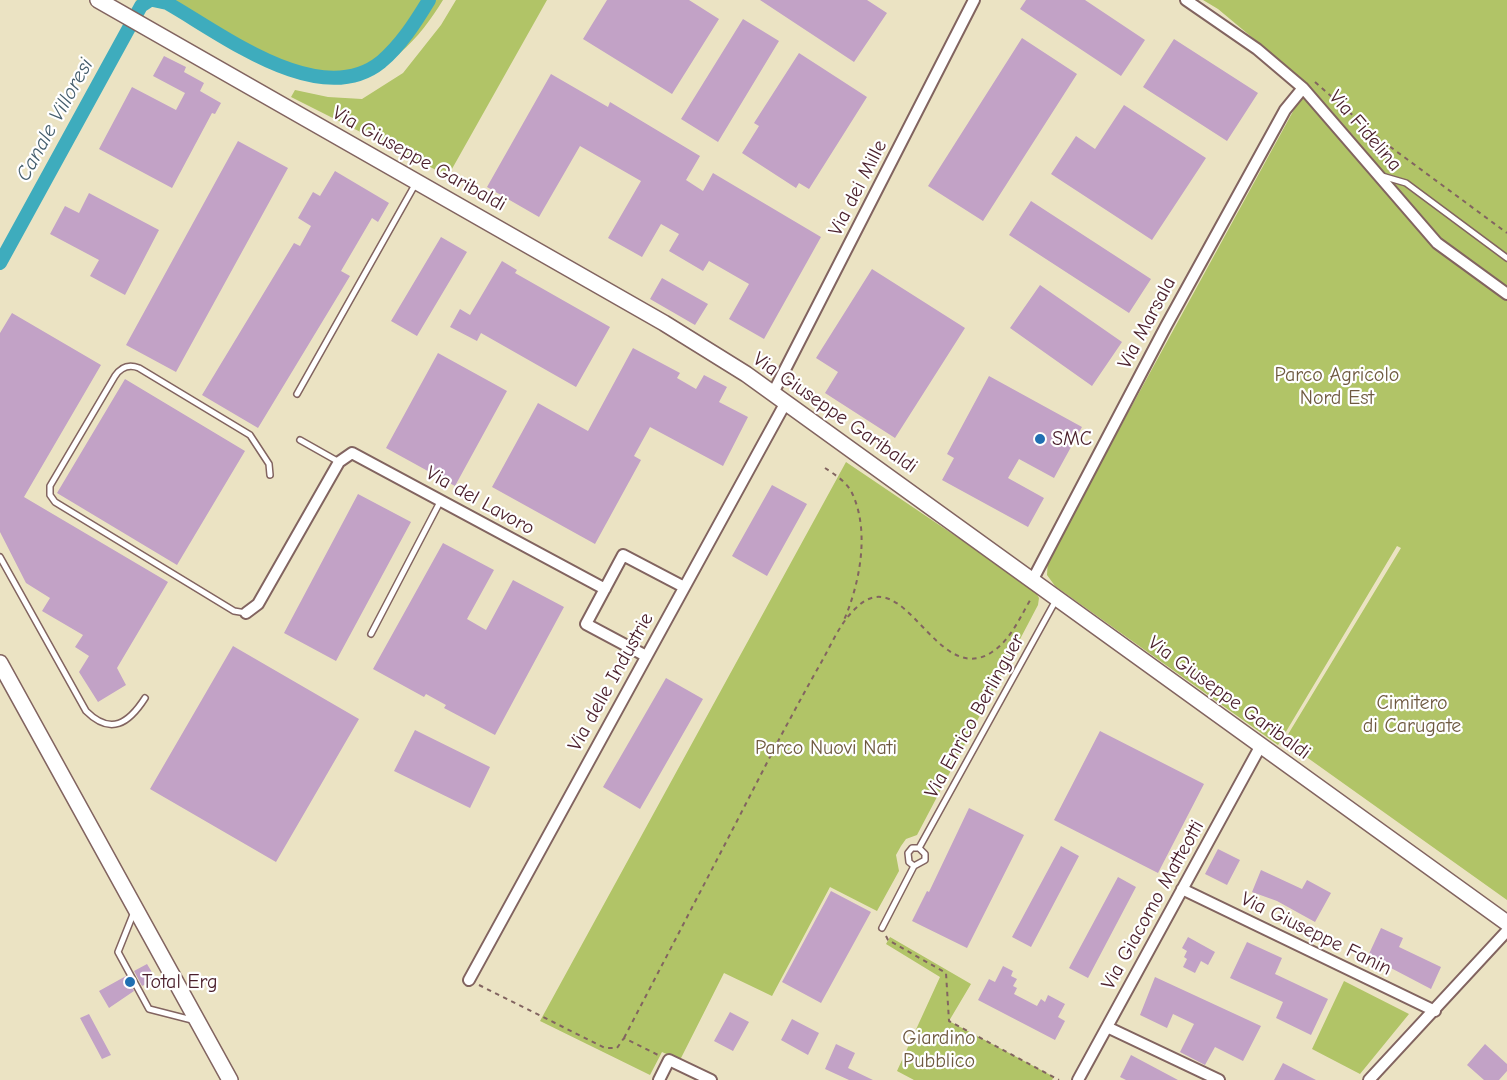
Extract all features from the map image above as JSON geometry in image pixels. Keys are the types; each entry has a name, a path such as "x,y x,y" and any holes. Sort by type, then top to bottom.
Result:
{"street":[{"name":"Via Giuseppe Garibaldi","path":"98,0 664,323 780,398 1260,747 1507,923"},
{"name":"Via dei Mille","path":"780,398 974,0"},
{"name":"Via Fidelina","path":"1186,0 1257,49 1303,88 1437,243 1507,294"},
{"name":"Via Marsala","path":"1035,583 1166,326 1285,110 1303,88"},
{"name":"Via delle Industrie","path":"469,980 684,587 780,398"},
{"name":"Via del Lavoro","path":"339,462 347,454 360,455 605,589"},
{"path":"246,613 258,604 339,462"},
{"path":"646,656 586,624 623,555 684,587"},
{"path":"0,663 230,1080"},
{"name":"Via Giacomo Matteotti","path":"1078,1080 1260,747"},
{"name":"Via Giuseppe Fanin","path":"1182,889 1435,1011"},
{"path":"1369,1080 1507,931"},
{"path":"1107,1027 1219,1080"},
{"path":"659,1080 669,1060 711,1080"}],"lane":[{"path":"1381,176 1406,183 1507,258"},
{"path":"297,394 417,182"},
{"path":"246,613 234,611 55,502 50,495 51,486 115,376 121,369 129,366 139,368 250,435 269,464 270,475"},
{"path":"300,440 339,462"},
{"path":"370,634 441,500"},
{"path":"0,557 86,711 93,718 110,724 125,721 145,698"},
{"name":"Via Enrico Berlinguer","path":"919,848 1057,599"},
{"name":"Via Enrico Berlinguer","path":"882,928 914,866 925,860 925,854 919,848 912,848 908,853 909,862 914,866"},
{"path":"136,908 118,952 149,1009 197,1021"}],"path":[{"path":"1315,82 1381,140 1507,233"},
{"path":"469,980 605,1048 617,1048 624,1038 843,623 854,598 859,573 859,528 852,491 825,468"},
{"path":"843,623 868,598 889,599 901,605 943,648 954,654 975,658 992,652 1009,635 1035,583"},
{"path":"882,928 888,940 946,973 949,1021 1059,1080"},
{"path":"624,1038 669,1060"}],"green space":[{"path":"135,0 443,0 421,31 394,58 362,75 344,78 324,77 296,69 166,3 158,1 149,5"},
{"path":"456,0 547,0 448,176 291,97 295,90 328,97 362,99 403,73 441,25"},
{"name":"Parco Agricolo Nord Est","path":"1203,0 1507,0 1507,900 1284,741 1401,548 1397,546 1278,745 1055,586 1047,575 1048,559 1308,84 1218,9"},
{"name":"Parco Nuovi Nati","path":"846,462 1034,589 1039,598 1038,605 917,835 906,839 896,855 899,871 877,911 830,887 772,996 724,973 680,1060 662,1052 650,1075 540,1021"},
{"name":"Giardino Pubblico","path":"890,937 971,984 949,1021 1054,1077 1052,1080 914,1080 897,1071 940,977 886,944"},
{"path":"1344,981 1409,1014 1360,1074 1312,1049"}],"building":[{"path":"607,0 689,0 719,19 672,94 583,39"},
{"path":"760,0 867,0 887,13 854,62"},
{"path":"1026,0 1085,0 1145,40 1121,76 1020,9"},
{"path":"743,19 779,41 718,142 681,119"},
{"path":"1022,38 1077,74 983,221 928,186"},
{"path":"1174,39 1258,93 1227,141 1143,87"},
{"path":"799,53 867,97 809,189 799,183 796,188 742,153 759,126 754,123"},
{"path":"164,56 186,67 184,72 204,83 200,91 221,103 215,114 212,113 172,188 99,149 132,87 176,110 185,93 153,76"},
{"path":"551,74 608,107 610,102 700,156 686,180 703,191 713,173 821,237 764,339 729,319 749,284 709,261 703,271 669,251 679,234 661,224 642,257 608,238 641,181 580,146 539,217 487,187"},
{"path":"1124,105 1206,158 1152,240 1051,174 1076,136 1095,149"},
{"path":"238,141 288,168 176,372 126,345"},
{"path":"335,171 389,203 378,222 372,218 341,271 350,276 258,428 202,395 294,243 300,246 311,226 298,218 313,192 320,196"},
{"path":"89,193 159,230 125,295 90,276 99,260 50,234 65,206 79,213"},
{"path":"1031,201 1151,279 1129,313 1009,235"},
{"path":"441,237 467,252 417,336 391,321"},
{"path":"502,261 517,270 515,273 610,327 576,387 481,333 477,341 450,327 460,309 470,315"},
{"path":"872,269 965,328 895,438 825,393 838,372 816,358"},
{"path":"662,278 708,304 695,325 650,299"},
{"path":"1040,285 1122,342 1092,386 1010,328"},
{"path":"12,313 101,365 24,497 168,582 117,668 126,685 98,702 79,672 89,656 75,647 83,635 42,611 50,598 26,583 0,532 0,333"},
{"path":"633,348 680,373 677,378 696,389 704,375 727,387 719,402 748,417 723,466 650,427 634,456 641,460 595,544 492,487 538,403 588,431"},
{"path":"438,353 507,391 455,486 386,448"},
{"path":"989,376 1082,427 1054,478 1019,459 1008,478 1044,498 1028,527 942,480 954,458 947,454"},
{"path":"125,379 245,451 177,565 57,493"},
{"path":"772,485 807,504 767,576 732,556"},
{"path":"358,494 411,522 336,661 284,633"},
{"path":"443,543 494,570 467,619 486,630 513,580 564,607 495,735 444,708 446,705 426,694 424,697 373,669"},
{"path":"233,646 359,719 276,862 150,789"},
{"path":"666,678 703,699 640,809 603,787"},
{"path":"415,730 490,767 470,808 394,771"},
{"path":"1100,731 1204,784 1158,873 1054,820"},
{"path":"969,808 1024,835 967,948 912,921 927,891 929,892"},
{"path":"1061,846 1079,856 1031,947 1012,937"},
{"path":"1218,849 1240,860 1227,885 1205,874"},
{"path":"1261,870 1302,889 1307,880 1331,893 1315,922 1277,901 1252,892"},
{"path":"1118,877 1136,887 1088,978 1069,968"},
{"path":"831,891 871,912 821,1003 782,982"},
{"path":"1381,928 1403,938 1399,947 1441,967 1431,989 1368,956"},
{"path":"1188,937 1215,952 1208,965 1201,961 1195,973 1183,967 1187,959 1184,957 1187,951 1182,948"},
{"path":"1247,942 1282,958 1275,974 1328,999 1311,1035 1276,1018 1283,1002 1230,978"},
{"path":"147,964 156,979 142,986 134,971"},
{"path":"1003,966 1013,971 1011,976 1017,979 1013,986 1017,988 1014,994 1037,1006 1041,999 1045,1002 1048,995 1065,1004 1058,1017 1065,1021 1055,1040 978,1000 989,979 995,982"},
{"path":"126,976 134,991 109,1008 99,991"},
{"path":"1155,977 1261,1026 1243,1061 1215,1047 1205,1065 1180,1052 1194,1024 1173,1014 1167,1028 1140,1015"},
{"path":"730,1012 749,1022 733,1051 714,1041"},
{"path":"89,1014 111,1055 102,1059 80,1018"},
{"path":"792,1019 819,1033 808,1055 781,1040"},
{"path":"836,1044 855,1053 848,1068 873,1080 849,1080 825,1069"},
{"path":"1485,1044 1507,1064 1507,1071 1499,1080 1484,1080 1467,1065"},
{"path":"1131,1055 1178,1080 1126,1080 1120,1077"},
{"path":"1283,1063 1316,1080 1274,1080"}],"waterway":[{"name":"Canale Villoresi","path":"0,263 141,6 150,0"},
{"name":"Canale Villoresi","path":"153,0 167,3 243,48 272,62 301,73 330,78 357,75 381,62 401,41 429,0"}],"place":[{"name":"SMC","path":"1040,439"},
{"name":"Total Erg","path":"130,982"}],"park label":[{"name":"Cimitero di Carugate","path":"1412,714"}]}
